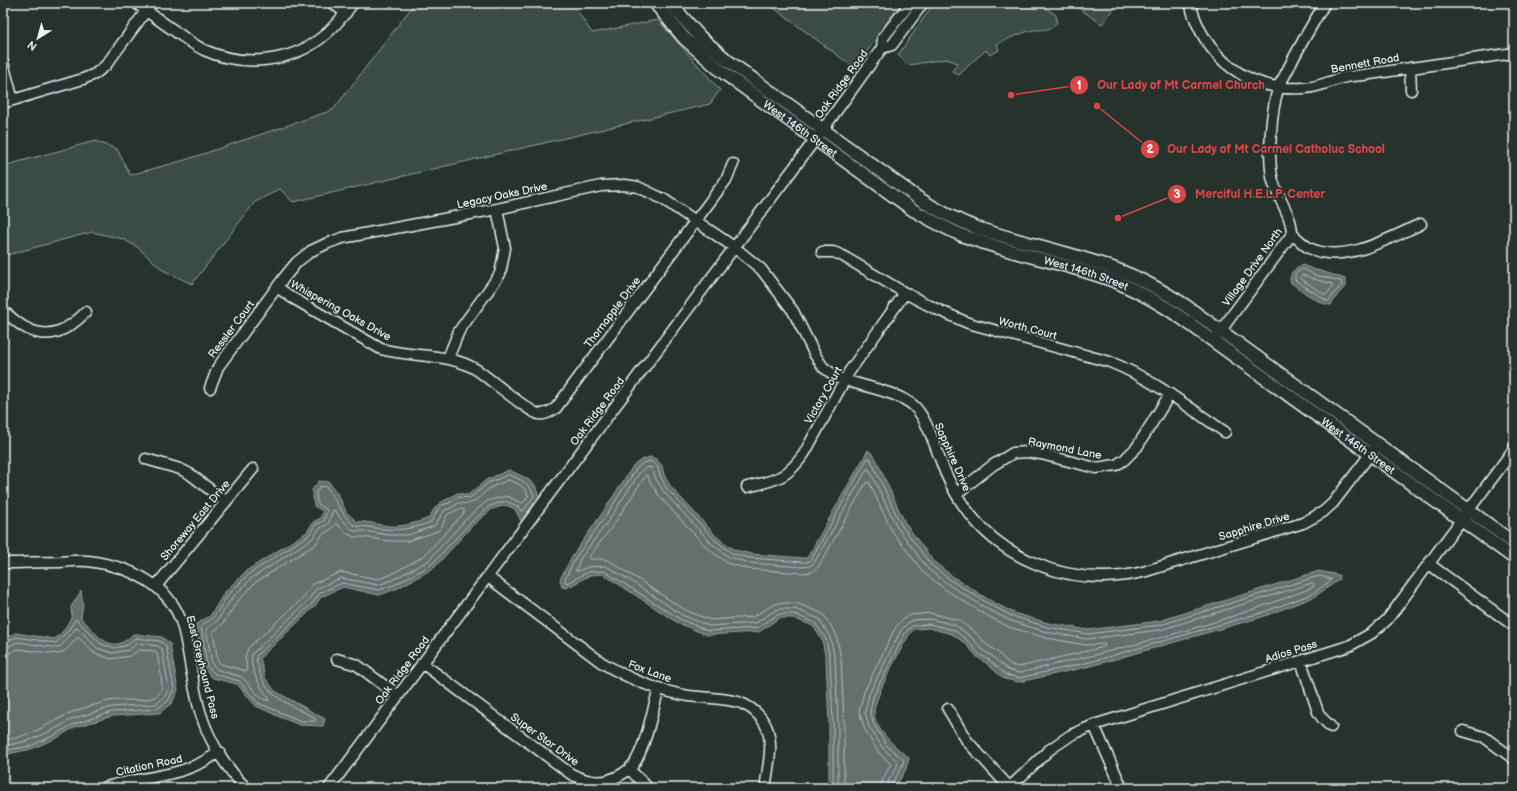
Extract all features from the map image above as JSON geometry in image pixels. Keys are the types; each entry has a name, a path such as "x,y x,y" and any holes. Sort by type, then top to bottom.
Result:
{"main road":[{"name":"West 146th Street","path":"655,3 684,38 711,63 818,135"},
{"name":"West 146th Street","path":"670,3 692,29 718,54 901,202 944,227 980,241 1118,283 1158,302 1217,336 1465,515 1514,558"},
{"name":"West 146th Street","path":"1465,515 1514,543"}],"street":[{"path":"136,3 149,7 202,49 225,58 250,60 269,60 302,50 326,34 346,13 353,3"},
{"path":"332,3 346,13"},
{"name":"Oak Ridge Road","path":"329,788 818,135 882,48 883,38 910,3"},
{"name":"Oak Ridge Road","path":"882,48 892,45 923,3"},
{"name":"Bennett Road","path":"1190,3 1198,27 1206,42 1220,58 1243,75 1262,83 1278,87 1306,88 1344,78 1514,53"},
{"name":"Village Drive North","path":"1217,336 1292,234 1291,221 1278,196 1272,175 1271,141 1274,104 1278,87 1324,3"},
{"path":"3,103 83,80 95,74 106,65 149,7"},
{"path":"3,63 14,100"},
{"path":"1410,68 1411,90"},
{"name":"Thornapple Drive","path":"545,414 556,408 726,180 733,164"},
{"name":"Legacy Oaks Drive","path":"277,288 297,262 311,251 342,238 498,209 601,186 624,185 638,187 651,192 734,247"},
{"path":"448,358 459,331 495,283 502,270 505,248 498,209"},
{"path":"1292,234 1310,248 1336,254 1354,252 1421,224"},
{"name":"Sapphire Drive","path":"734,247 761,269 793,311 815,355 823,367 838,378 902,398 915,407 927,426 942,465 956,494 974,519 987,533 1012,552 1048,569 1069,574 1104,578 1124,576 1143,572 1308,521 1323,512 1333,503 1374,450"},
{"name":"Worth Court","path":"822,252 833,252 841,255 905,293 968,323 1110,362 1140,375 1225,432"},
{"name":"Whispering Oaks Drive","path":"277,288 381,349 395,353 457,360 476,369 536,413 545,414"},
{"name":"Ressler Court","path":"210,388 218,367 277,288"},
{"name":"Victory Court","path":"748,488 775,481 782,477 796,464 804,454 845,380 905,293"},
{"path":"3,311 26,328 40,333 64,330 77,321 86,312"},
{"name":"Raymond Lane","path":"956,494 993,465 1013,453 1027,452 1041,454 1096,468 1116,465 1124,460 1137,447 1170,394"},
{"name":"Adios Pass","path":"1010,788 1049,750 1071,735 1094,725 1349,646 1372,633 1387,620 1514,450"},
{"path":"146,459 180,469 190,474 226,502"},
{"name":"Shoreway East Drive","path":"156,586 254,469"},
{"name":"East Greyhound Pass","path":"3,563 97,562 120,567 156,586 174,606 183,626 200,712 209,734 219,752 237,778 246,788"},
{"path":"1429,564 1514,626"},
{"name":"Fox Lane","path":"488,577 601,662 626,675 659,688 687,695 742,703 756,713 764,724 769,737 770,755 766,782"},
{"path":"337,659 356,665 398,696"},
{"path":"1301,661 1318,712 1331,727"},
{"name":"Super Star Drive","path":"422,663 554,761 577,777 586,780 605,781 617,777 629,769 640,751 659,688"},
{"path":"948,709 967,742 1010,788"},
{"path":"1094,725 1122,788"},
{"path":"1463,731 1484,737 1514,759"},
{"name":"Citation Road","path":"103,788 126,785 181,772 207,761 219,752"},
{"path":"629,769 648,788"}],"shaded area":[{"path":"415,3 576,3 573,5 592,33 658,20 720,90 710,104 293,202 280,189 255,202 192,284 163,270 137,247 123,239 92,232 3,256 3,166 95,141 117,149 130,175 185,160 333,110"},
{"path":"767,3 903,3 862,58 852,66"},
{"path":"934,3 1038,3 1056,15 1057,22 1050,28 1030,31 997,44 999,50 990,55 986,50 959,75 952,71 958,63 946,59 909,65 898,55"},
{"path":"1071,3 1119,3 1102,24"}],"water":[{"path":"1302,265 1345,279 1345,287 1338,294 1331,305 1327,305 1316,300 1291,283 1290,279 1292,272"},
{"path":"868,450 875,457 905,523 934,562 955,578 991,601 1014,613 1048,623 1088,630 1159,621 1319,571 1339,575 1340,579 1314,597 1262,617 1091,666 1019,682 1004,679 977,657 966,644 952,634 929,628 914,629 909,635 888,673 875,704 874,712 878,725 887,738 909,758 906,769 895,788 829,788 829,723 826,659 822,640 813,626 793,618 779,618 759,632 707,635 678,623 603,574 590,575 567,588 562,587 560,579 573,555 633,466 641,460 650,457 656,459 662,466 664,475 671,487 717,537 735,550 751,554 807,558"},
{"path":"509,470 526,478 535,485 539,497 521,521 515,509 506,505 492,509 472,526 434,568 396,589 379,595 343,587 321,597 314,607 260,658 265,678 275,691 325,719 323,726 300,725 256,706 237,684 213,678 203,668 196,624 210,616 225,592 246,571 307,532 313,522 321,518 323,511 314,506 312,490 319,481 329,482 339,496 346,512 357,522 399,526 429,518 441,502 457,493 468,495 486,480"},
{"path":"81,591 83,604 81,618 105,641 111,644 118,644 125,641 133,634 162,637 170,644 178,690 172,703 159,713 113,716 75,727 57,738 31,749 3,755 3,640 15,633 55,639 64,630 72,616 71,607"}],"place":[{"name":"Our Lady of Mt Carmel Church","path":"1011,95"},
{"name":"Our Lady of Mt Carmel Catholuc School","path":"1097,106"},
{"name":"Merciful H.E.L.P. Center","path":"1118,218"}]}
